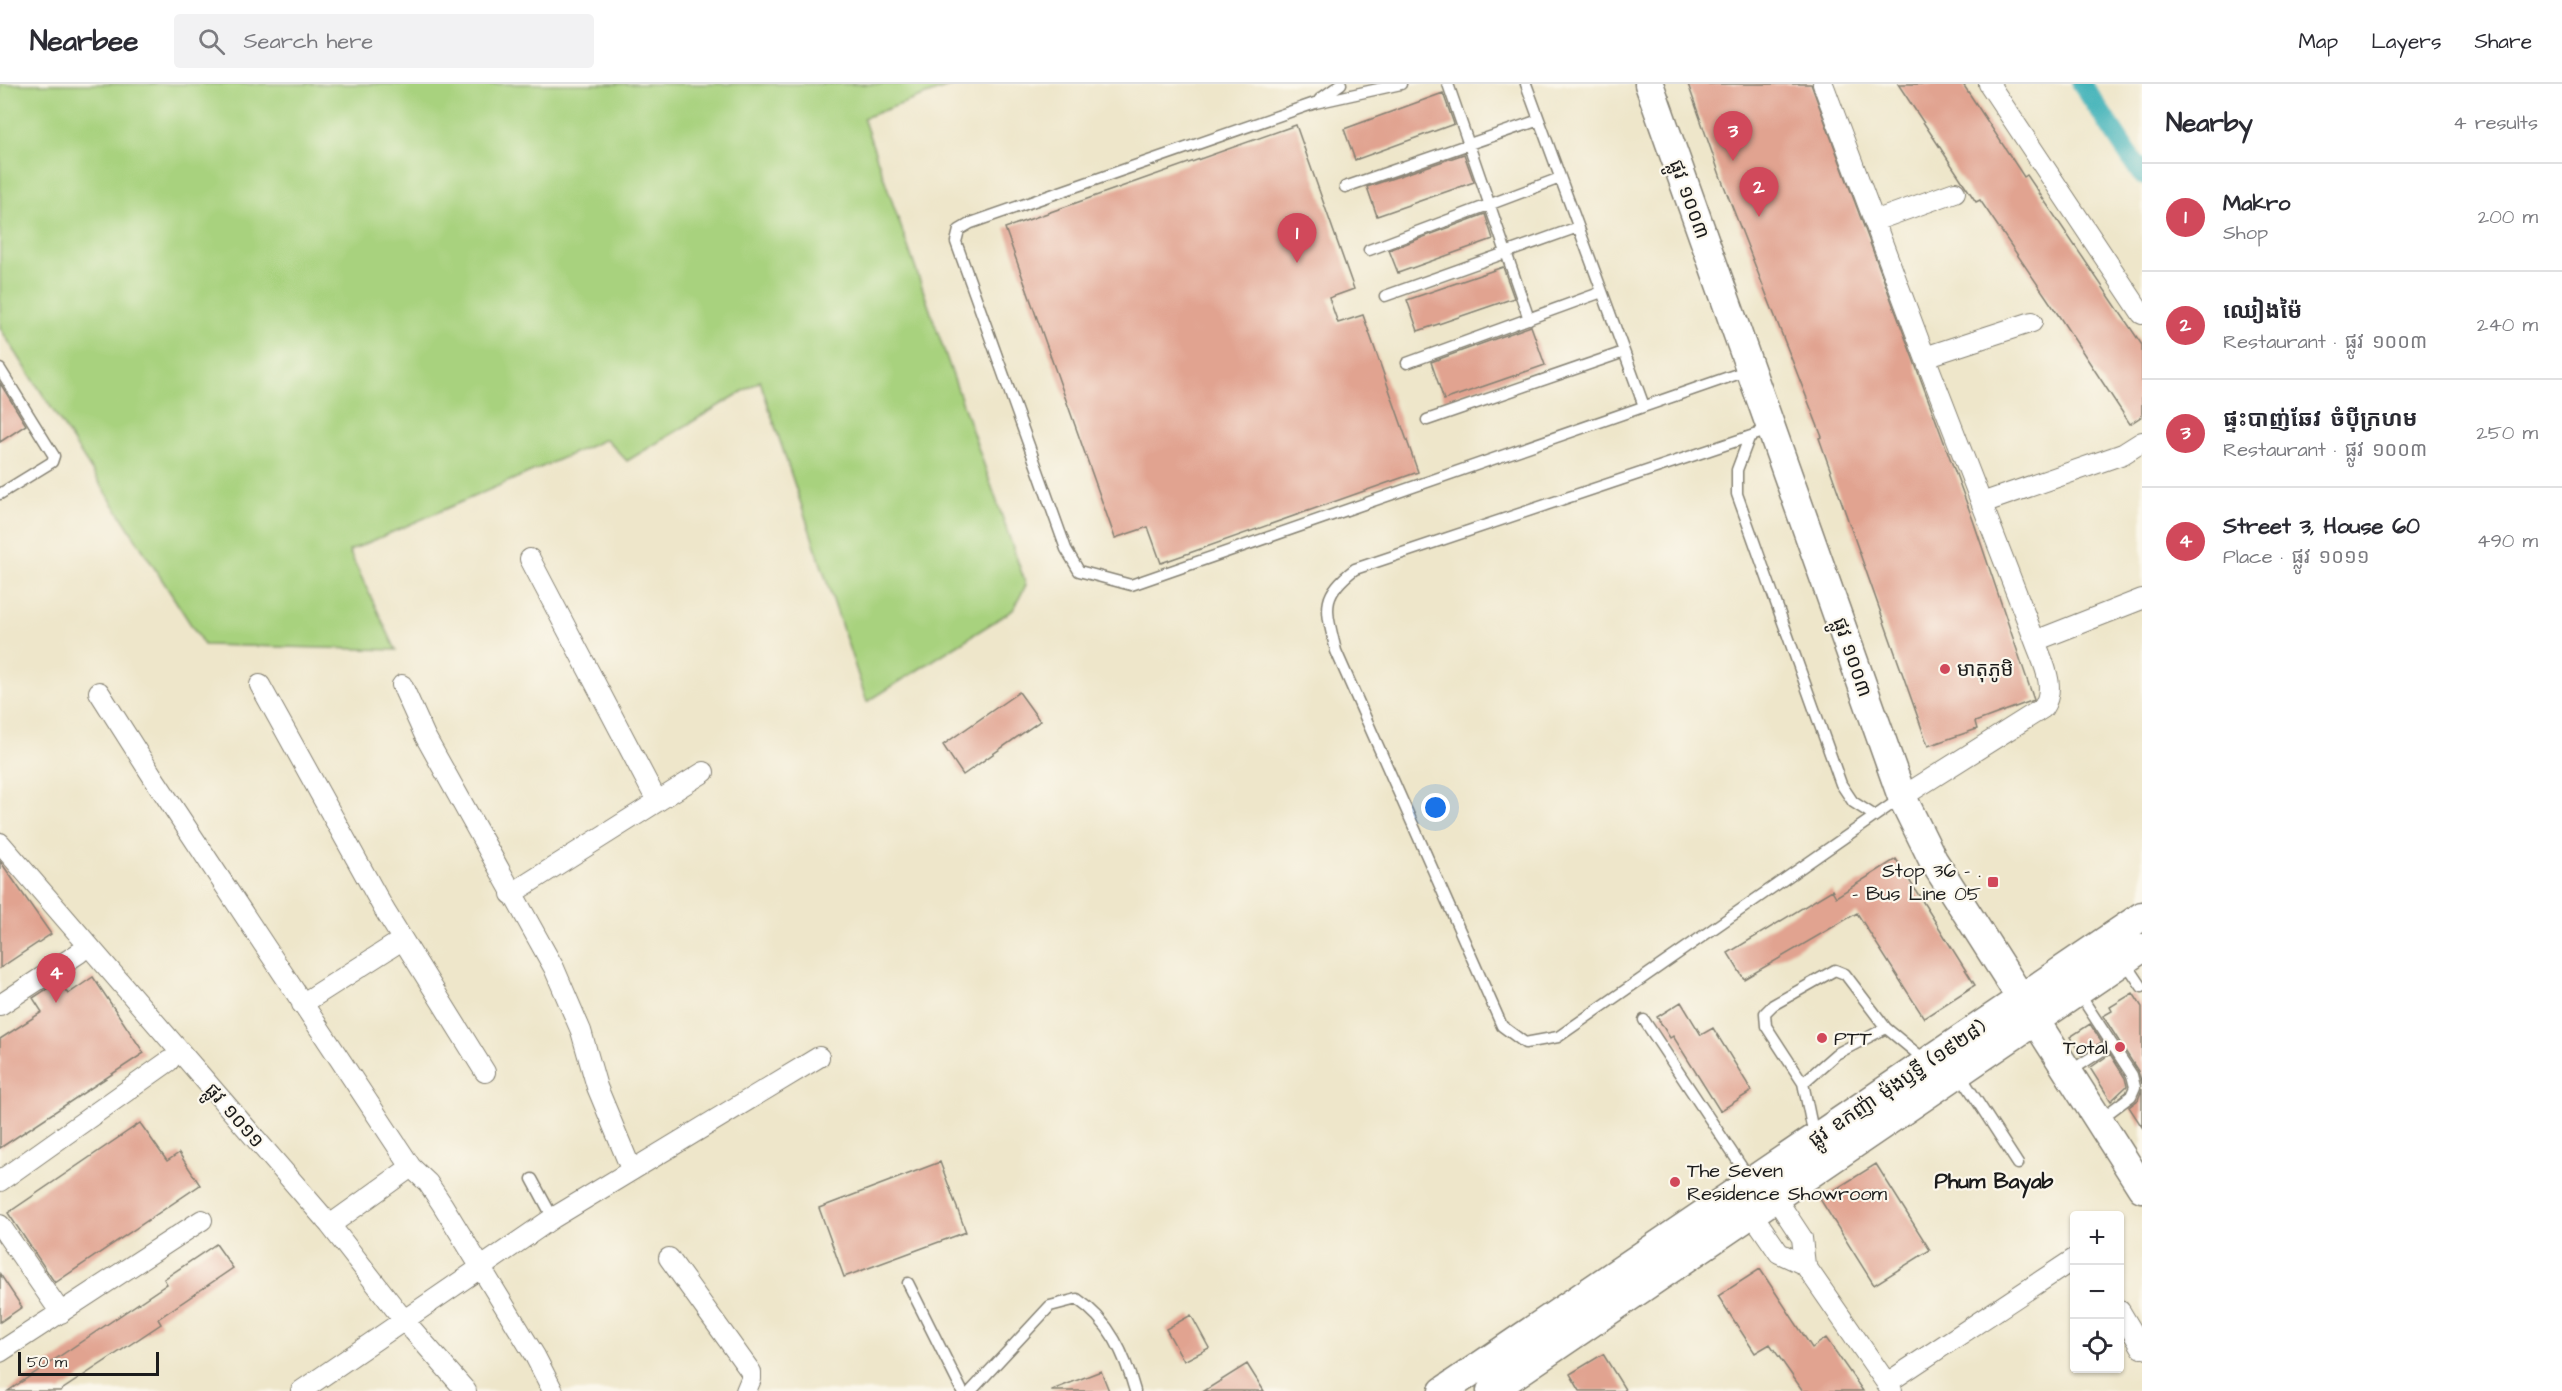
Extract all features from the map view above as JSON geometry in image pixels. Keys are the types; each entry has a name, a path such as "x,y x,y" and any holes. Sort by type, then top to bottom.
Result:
{"main road":[{"name":"ផ្លូវ ១០០៣","path":"1649,84 1751,369 1760,433 1902,797 1933,860 2142,1188"},
{"name":"ផ្លូវ ឧកញ៉ា ម៉ុងឫទ្ធី (១៩២៨)","path":"1450,1389 1757,1194 1822,1150 1959,1073 2028,1010 2142,916"},
{"name":"ផ្លូវ ឧកញ៉ា ម៉ុងឫទ្ធី (១៩២៨)","path":"1822,1150 1928,1064 2028,1010 2078,992 2133,954"},
{"name":"ផ្លូវ ឧកញ៉ា ម៉ុងឫទ្ធី (១៩២៨)","path":"1491,1391 1757,1194"}],"street":[{"path":"1823,84 1925,357 2036,641 2051,688 2050,698 2043,708 1902,797"},
{"path":"1989,84 2142,314"},
{"path":"1874,220 1955,192"},
{"path":"1925,357 2032,322"},
{"path":"1982,503 2123,454 2142,442"},
{"path":"530,559 657,801"},
{"path":"2036,641 2142,599"},
{"path":"260,685 402,940 484,1072"},
{"path":"402,685 425,736 554,968 577,1021 597,1087 631,1169"},
{"path":"99,692 411,1167 433,1190 535,1356 553,1391"},
{"path":"511,894 705,772"},
{"name":"ផ្លូវ ១០១១","path":"0,843 330,1225 403,1319 466,1391"},
{"path":"302,1004 402,940"},
{"path":"0,1005 79,954"},
{"path":"301,1391 553,1218 819,1057"},
{"path":"0,1181 169,1062"},
{"path":"330,1225 411,1167"},
{"path":"1757,1194 1779,1253 1805,1265"},
{"path":"1757,1194 1802,1238 1805,1265 1889,1387 2070,1261"},
{"path":"0,1352 202,1220"},
{"path":"0,1225 61,1313"},
{"path":"669,1258 751,1372 746,1391"},
{"path":"2124,1318 2142,1348"}],"lane":[{"path":"1315,103 1341,84"},
{"path":"1401,84 1315,103 970,223 959,230 956,242 1066,549 1079,571 1131,585 1751,369"},
{"path":"1448,84 1529,319"},
{"path":"1526,84 1644,406"},
{"path":"1345,187 1539,120"},
{"path":"1369,250 1560,178"},
{"path":"1385,296 1578,227"},
{"path":"1407,363 1602,292"},
{"path":"1426,420 1624,352"},
{"path":"0,369 54,456 52,462 0,495"},
{"path":"1760,433 1737,470 1737,494 1841,784 1853,802 1875,816"},
{"path":"1760,433 1355,568 1336,583 1326,609 1336,651 1502,1026 1525,1043 1558,1037 1902,797"},
{"path":"2133,954 2142,987"},
{"path":"1822,1150 1803,1083 1766,1026 1765,1013 1773,1005 1835,970 1845,974 1886,1028 1928,1064"},
{"path":"2078,992 2132,1075 2135,1087 2131,1096 2098,1120"},
{"path":"1644,1020 1757,1194"},
{"path":"1803,1083 1836,1054 1886,1028"},
{"path":"2068,1072 2112,1044"},
{"path":"1959,1073 2018,1164"},
{"path":"532,1179 553,1218"},
{"path":"908,1283 962,1391"},
{"path":"971,1391 1050,1306 1077,1299 1089,1307 1110,1331 1127,1361 1135,1391"}],"green space":[{"path":"0,84 956,84 863,118 1026,585 1013,610 867,702 760,381 627,461 606,439 349,551 396,650 204,645 0,328"}],"building":[{"path":"1688,84 1811,84 1973,520 2034,700 1975,722 1977,729 1928,746 1819,438 1822,437 1721,178"},
{"path":"1898,84 1963,84 2024,177 2027,175 2142,345 2142,416 2130,424 1980,200 1976,202"},
{"path":"1443,93 1454,124 1355,160 1344,129"},
{"path":"1296,125 1354,289 1329,298 1338,323 1363,315 1418,472 1161,563 1148,527 1115,538 1005,228"},
{"path":"1464,154 1474,182 1377,216 1367,187"},
{"path":"1485,214 1493,239 1398,273 1389,250"},
{"path":"1503,267 1514,298 1418,331 1407,300"},
{"path":"1531,326 1545,365 1444,400 1431,362"},
{"path":"0,383 26,425 0,442"},
{"path":"1019,692 1040,721 963,775 943,745"},
{"path":"1896,859 1975,985 1924,1018 1857,913 1744,979 1728,953 1832,890 1836,897"},
{"path":"0,861 51,934 0,968"},
{"path":"93,977 144,1053 0,1148 0,1039 42,1012 33,998 59,981 68,994"},
{"path":"2133,993 2142,1007 2142,1084 2138,1071 2103,1016 2112,1011 2110,1007"},
{"path":"1681,1002 1701,1035 1713,1028 1752,1091 1720,1111 1673,1036 1670,1038 1657,1017"},
{"path":"2090,1024 2102,1042 2081,1055 2070,1037"},
{"path":"2110,1054 2125,1078 2127,1086 2111,1101 2090,1068"},
{"path":"2142,1089 2142,1127 2129,1107 2138,1100"},
{"path":"140,1123 167,1161 179,1153 200,1185 55,1283 8,1213"},
{"path":"940,1162 966,1232 844,1277 819,1208"},
{"path":"1876,1164 1930,1250 1874,1285 1820,1199"},
{"path":"216,1244 233,1268 158,1319 161,1324 60,1391 8,1391 167,1284 164,1279"},
{"path":"1760,1269 1812,1348 1826,1338 1863,1391 1803,1391 1770,1344 1755,1353 1718,1296"},
{"path":"0,1274 22,1307 0,1322"},
{"path":"1191,1315 1209,1348 1184,1361 1166,1329"},
{"path":"1603,1354 1626,1391 1580,1391 1570,1374"},
{"path":"1247,1364 1264,1391 1204,1391"},
{"path":"1101,1371 1109,1391 1052,1391 1052,1390"}],"waterway":[{"path":"2082,84 2142,175"}],"place":[{"name":"ផ្ទះបាញ់ឆែវ ចំប៉ីក្រហម","path":"1733,161"},
{"name":"ឈៀងម៉ៃ","path":"1759,217"},
{"name":"Makro","path":"1297,263"},
{"name":"មាតុភូមិ","path":"1945,669"},
{"name":"Stop 36 - . - Bus Line 05","path":"1993,882"},
{"name":"Street 3, House 60","path":"56,1003"},
{"name":"PTT","path":"1822,1038"},
{"name":"Total","path":"2120,1047"},
{"name":"The Seven Residence Showroom","path":"1675,1182"}],"district":[{"name":"Phum Bayab","path":"1994,1181"}]}
